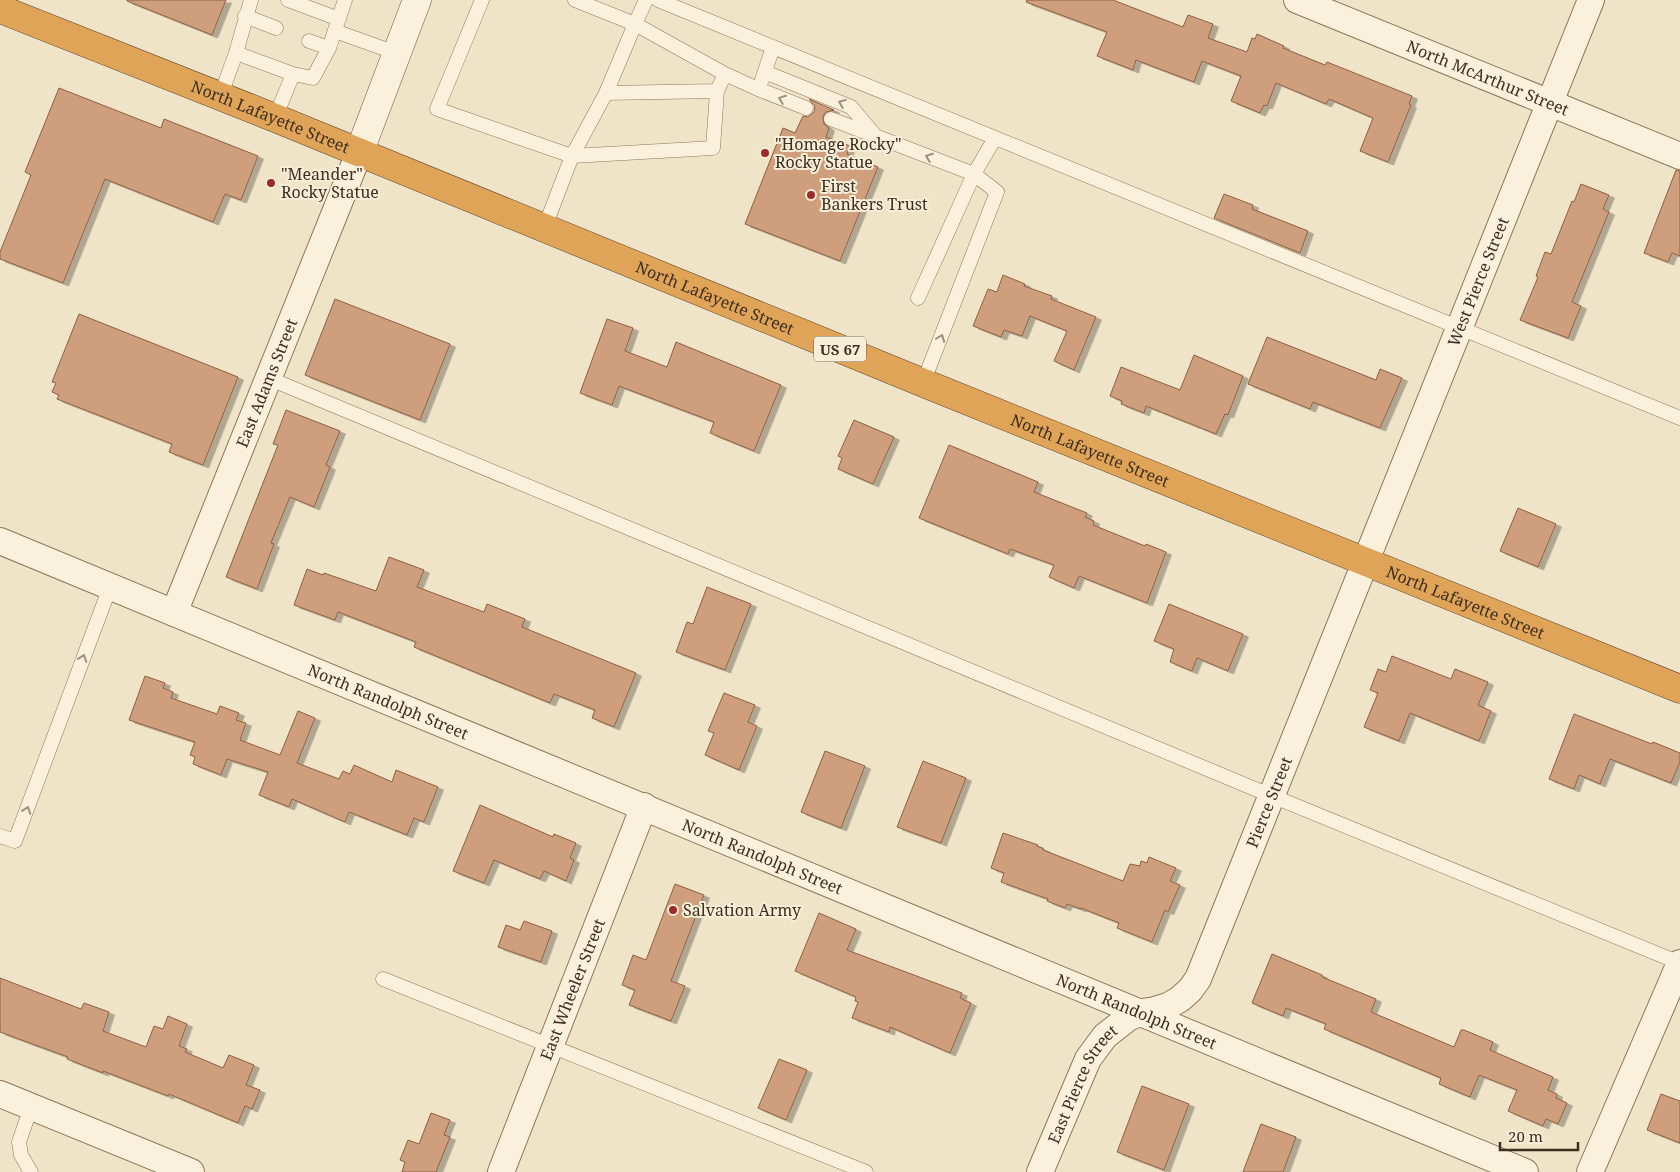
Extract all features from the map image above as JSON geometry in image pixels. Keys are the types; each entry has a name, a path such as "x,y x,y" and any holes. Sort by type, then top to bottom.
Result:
{"highway":[{"name":"North Lafayette Street","path":"0,9 275,118 359,154 1680,690"}],"street":[{"path":"359,154 417,0"},
{"name":"North McArthur Street","path":"1297,0 1680,156"},
{"name":"West Pierce Street","path":"1366,563 1592,0"},
{"name":"East Adams Street","path":"174,612 359,154"},
{"name":"North Randolph Street","path":"0,541 1525,1172"},
{"name":"Pierce Street","path":"1142,1012 1168,1006 1180,999 1190,990 1198,978 1366,563"},
{"name":"East Wheeler Street","path":"501,1172 644,806"},
{"path":"1590,1172 1680,963"},
{"name":"East Pierce Street","path":"1040,1172 1088,1059 1105,1036 1116,1026 1142,1012"},
{"path":"0,1094 191,1172"}],"lane":[{"path":"220,97 236,53 250,0"},
{"path":"288,0 396,53"},
{"path":"236,53 293,74 313,78 329,48 345,0"},
{"path":"482,0 437,109 572,156 713,148 717,91 725,74"},
{"path":"575,0 635,24 725,74 758,90 806,108"},
{"path":"544,229 572,156 606,93 646,0"},
{"path":"658,0 1680,418"},
{"path":"245,16 276,28"},
{"path":"310,41 329,48"},
{"path":"758,90 773,47"},
{"path":"765,72 851,107 876,136"},
{"path":"275,118 293,74"},
{"path":"606,93 717,91"},
{"path":"831,119 974,174 996,192 923,383"},
{"path":"918,298 974,174 995,138"},
{"path":"268,378 1272,796 1680,963"},
{"path":"0,836 15,841 110,587"},
{"path":"383,979 866,1172"},
{"path":"31,1107 18,1142 21,1155 31,1172"}],"building":[{"path":"127,0 226,0 212,35"},
{"path":"1027,0 1113,0 1183,27 1188,15 1213,24 1208,38 1247,52 1252,38 1255,39 1257,34 1284,46 1283,48 1325,65 1327,62 1412,96 1409,104 1411,105 1388,162 1360,151 1373,118 1329,99 1326,104 1276,83 1267,106 1264,105 1260,113 1231,101 1241,76 1202,61 1194,82 1136,60 1133,70 1097,56 1107,32 1026,2"},
{"path":"59,88 161,128 164,119 258,156 241,200 225,194 213,222 105,179 63,283 0,259 0,252 31,175 25,172"},
{"name":"First Bankers Trust","path":"809,99 834,110 826,112 823,116 824,124 829,128 826,137 850,146 847,154 878,167 840,261 745,224 783,128 795,133 803,116 808,117 814,112 815,106"},
{"path":"1676,170 1680,171 1680,256 1672,253 1668,262 1644,253"},
{"path":"1581,184 1609,195 1603,209 1609,212 1572,302 1581,306 1568,338 1520,320 1538,277 1536,276 1545,252 1551,254 1572,201 1574,202"},
{"path":"1224,194 1253,205 1252,209 1308,231 1300,253 1214,218"},
{"path":"1003,275 1025,284 1024,286 1052,296 1051,299 1096,317 1074,370 1054,361 1067,331 1030,316 1022,336 1004,330 1001,337 973,326 988,289 997,292"},
{"path":"335,299 450,344 420,420 305,375"},
{"path":"79,314 238,377 203,465 169,452 172,444 57,399 59,395 52,392 56,383 52,382"},
{"path":"607,319 633,328 625,351 667,367 676,342 781,385 754,451 710,433 714,422 619,386 612,405 580,393"},
{"path":"1267,337 1376,380 1380,369 1402,378 1380,428 1313,402 1310,409 1248,384"},
{"path":"1194,355 1243,376 1228,415 1225,414 1216,434 1146,406 1144,413 1121,404 1122,401 1110,396 1121,367 1180,390"},
{"path":"286,410 340,431 326,465 330,467 314,507 290,497 271,543 274,544 257,589 226,577 278,445 273,444"},
{"path":"854,420 894,437 873,484 838,469 842,458 838,456"},
{"path":"949,445 1038,482 1034,492 1087,513 1085,517 1094,521 1093,525 1145,546 1146,544 1166,552 1147,603 1079,576 1074,588 1049,577 1054,565 1010,549 1008,554 919,518"},
{"path":"1518,508 1556,524 1538,567 1500,551"},
{"path":"389,557 424,570 417,587 484,612 487,604 525,619 522,627 636,673 614,727 592,718 595,710 554,694 550,703 414,647 416,642 338,612 335,620 294,605 307,569 376,591"},
{"path":"707,587 751,604 725,670 676,652 687,622 693,624"},
{"path":"1169,604 1243,634 1228,671 1197,658 1192,671 1170,662 1174,649 1154,641"},
{"path":"1392,656 1451,679 1455,669 1488,682 1478,705 1491,711 1479,741 1410,713 1399,741 1364,727 1378,693 1370,690 1378,669 1386,672"},
{"path":"145,676 165,683 163,688 173,692 171,698 217,714 220,706 239,713 236,720 246,723 240,740 280,755 298,711 315,718 297,763 339,779 343,771 350,774 354,765 392,782 396,770 438,787 424,822 414,818 407,835 349,812 345,822 292,799 289,807 259,795 268,772 227,759 221,775 193,764 195,757 190,755 195,742 129,720"},
{"path":"724,693 755,705 748,722 757,726 739,770 705,755 714,733 708,731"},
{"path":"1574,714 1680,753 1680,762 1671,783 1610,759 1600,784 1579,775 1574,789 1549,779"},
{"path":"825,751 865,766 841,828 801,812"},
{"path":"923,761 966,778 941,843 897,827"},
{"path":"480,805 553,837 554,834 576,843 570,858 574,860 566,881 544,871 540,879 494,860 484,883 453,871"},
{"path":"1003,833 1038,845 1043,850 1123,881 1130,864 1140,866 1141,861 1147,863 1149,857 1176,868 1170,881 1180,885 1168,912 1165,910 1152,942 1117,928 1119,923 1067,904 1065,908 1047,901 1048,899 1001,882 1004,873 991,868"},
{"path":"675,884 704,895 671,981 685,986 671,1021 629,1005 635,990 622,985 633,955 646,960"},
{"path":"819,913 856,929 847,950 962,993 960,998 971,1003 950,1053 890,1027 889,1032 852,1018 858,1002 855,1001 856,997 795,971"},
{"path":"524,921 552,931 541,962 498,947 506,925 520,930"},
{"path":"1272,954 1376,999 1371,1012 1454,1047 1461,1030 1464,1030 1493,1042 1490,1050 1553,1077 1548,1090 1557,1094 1556,1098 1567,1103 1558,1124 1546,1119 1543,1126 1508,1111 1517,1090 1479,1075 1470,1097 1439,1084 1441,1078 1324,1029 1326,1024 1286,1008 1283,1016 1252,1003"},
{"path":"0,978 81,1009 84,1003 109,1012 103,1031 146,1047 154,1026 163,1029 168,1016 187,1024 179,1046 187,1049 185,1052 223,1068 229,1055 254,1065 246,1085 260,1090 252,1109 245,1106 238,1123 169,1094 168,1096 103,1071 103,1073 67,1059 68,1057 0,1032"},
{"path":"779,1059 807,1070 786,1120 758,1108"},
{"path":"1142,1086 1189,1104 1164,1170 1117,1152"},
{"path":"1661,1094 1680,1101 1680,1143 1647,1130"},
{"path":"431,1113 450,1120 444,1135 450,1137 436,1172 402,1172 405,1162 400,1160 408,1140 419,1144"},
{"path":"1261,1124 1296,1137 1283,1172 1243,1172"}],"place":[{"name":"\"Homage Rocky\" Rocky Statue","path":"765,153"},
{"name":"\"Meander\" Rocky Statue","path":"271,183"},
{"name":"First Bankers Trust","path":"811,195"},
{"name":"Salvation Army","path":"673,910"}]}
